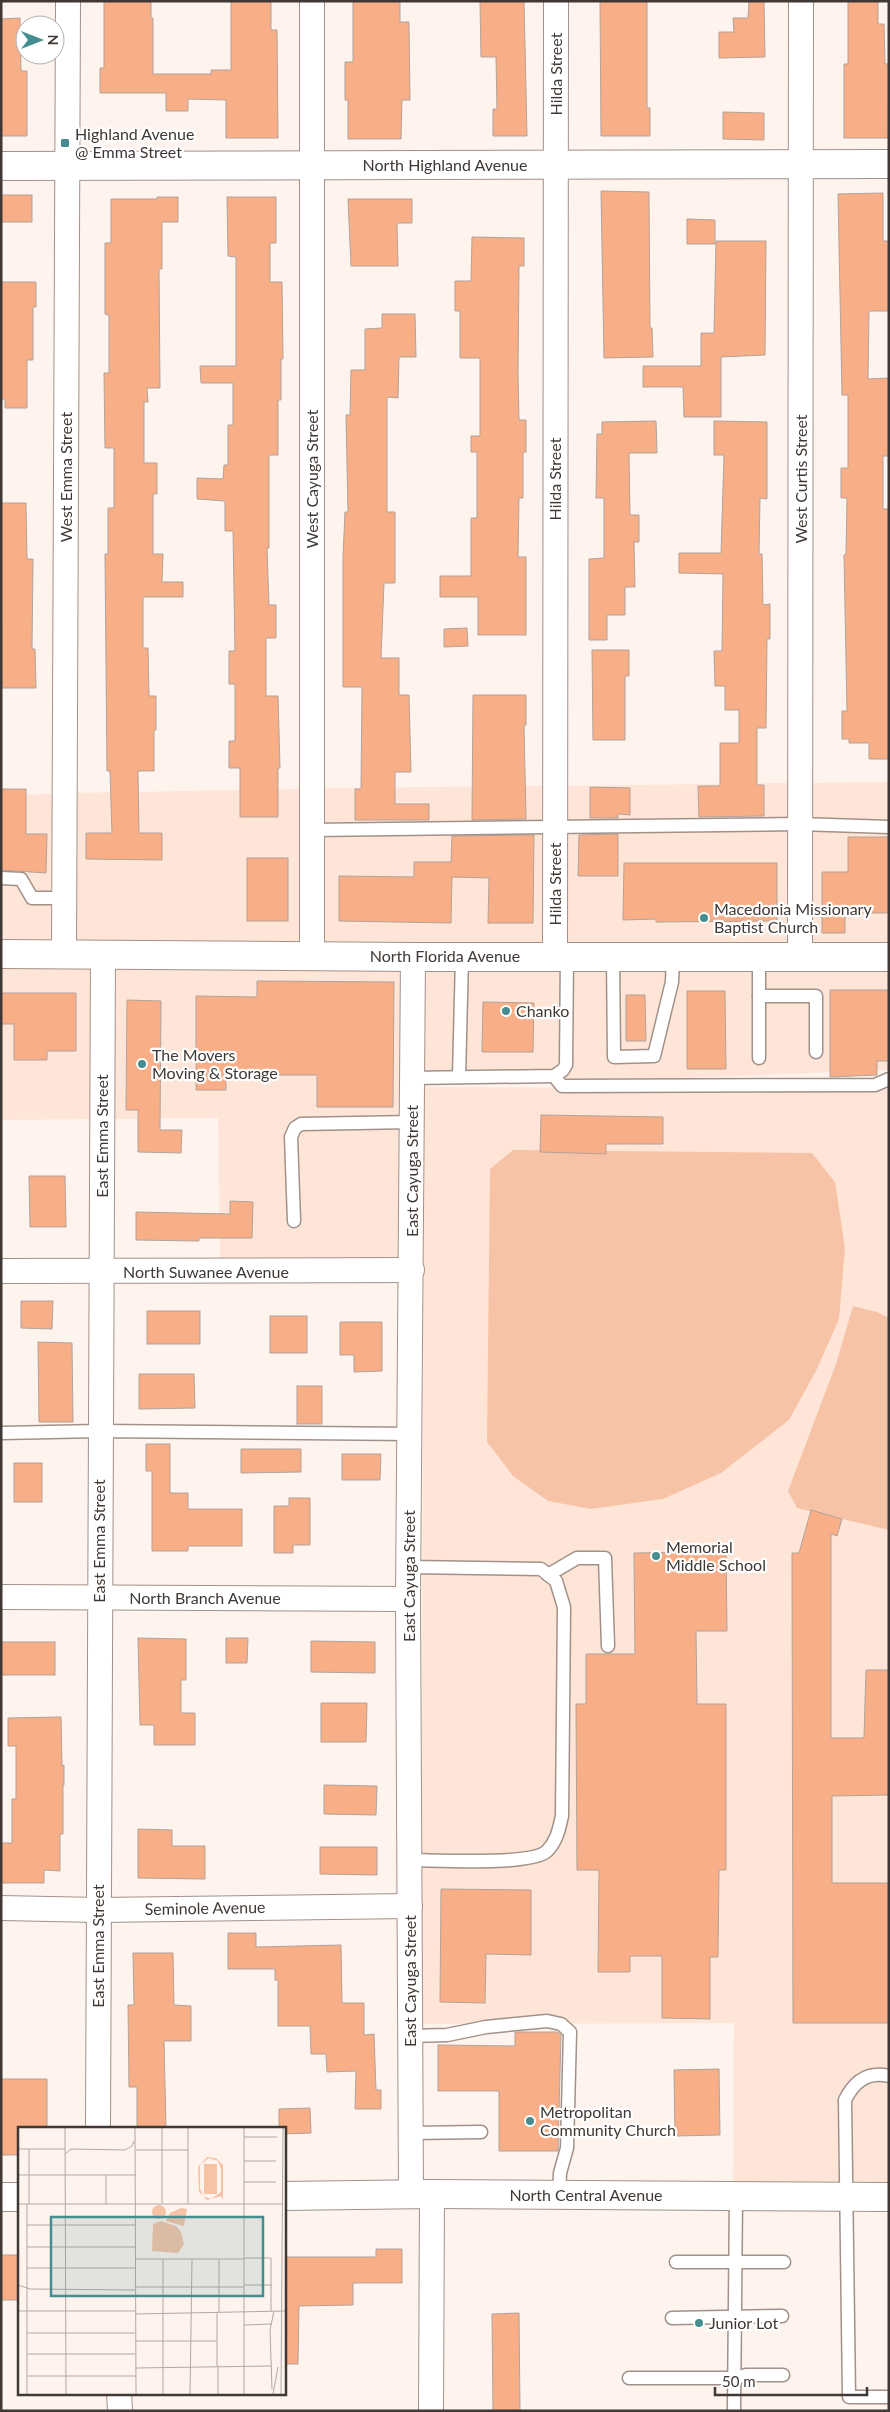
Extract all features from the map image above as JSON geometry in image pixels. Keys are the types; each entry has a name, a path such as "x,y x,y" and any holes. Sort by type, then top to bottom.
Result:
{"main road":[{"name":"North Highland Avenue","path":"1,166 889,164"},
{"name":"North Florida Avenue","path":"1,954 413,957 889,957"},
{"name":"North Central Avenue","path":"285,2196 422,2194 889,2197"},
{"path":"1,2197 18,2197"}],"street":[{"name":"West Emma Street","path":"64,954 68,1"},
{"name":"West Cayuga Street","path":"312,1 312,956"},
{"name":"Hilda Street","path":"556,1 555,827 561,956"},
{"name":"West Curtis Street","path":"800,957 801,1"},
{"name":"East Emma Street","path":"98,2127 98,1598 103,954"},
{"name":"East Cayuga Street","path":"413,957 408,1599 411,2133 422,2194 431,2411"},
{"name":"North Suwanee Avenue","path":"1,1271 412,1270"},
{"name":"North Branch Avenue","path":"1,1597 408,1599"},
{"name":"Seminole Avenue","path":"1,1908 98,1910 410,1906"},
{"path":"120,2394 120,2411"}],"lane":[{"path":"312,830 800,824 889,827"},
{"path":"1,878 21,879 32,898 64,898"},
{"path":"412,1078 554,1076 564,1070 566,1065 561,956"},
{"path":"613,956 614,1057 654,1056 672,982 673,956"},
{"path":"759,956 759,1058"},
{"path":"459,1077 462,957"},
{"path":"759,996 816,996 816,1052"},
{"path":"554,1076 562,1086 875,1085 889,1079"},
{"path":"294,1221 291,1137 295,1128 302,1124 412,1122"},
{"path":"1,1433 410,1434"},
{"path":"548,1575 577,1558 605,1558 608,1646"},
{"path":"409,1567 522,1567 540,1569 556,1581 564,1607 562,1816 556,1839 546,1852 522,1860 410,1860"},
{"path":"410,2036 448,2036 486,2027 547,2021 561,2024 570,2032 567,2148 560,2173 559,2195"},
{"path":"889,2076 879,2074 865,2078 852,2086 845,2100 849,2397 889,2397"},
{"path":"411,2133 481,2132"},
{"path":"734,2411 736,2196"},
{"path":"676,2262 784,2262"},
{"path":"672,2318 782,2316"},
{"path":"628,2378 735,2378 746,2375 783,2375"}],"shaded area":[{"path":"889,782 889,946 812,946 812,783"},
{"path":"788,783 788,946 567,945 567,786"},
{"path":"543,786 543,945 323,946 323,788"},
{"path":"300,789 300,945 76,943 76,793"},
{"path":"53,794 52,943 1,943 1,795"},
{"path":"1,965 91,965 90,1119 1,1120"},
{"path":"115,965 401,968 400,1260 220,1261 218,1118 114,1119"},
{"path":"889,967 889,1070 660,1079 424,1078 425,968"},
{"name":"Memorial Middle School","path":"424,1087 889,1089 889,2184 733,2183 734,2023 421,2024"},
{"path":"513,1150 812,1153 835,1182 845,1248 839,1319 817,1369 789,1420 721,1473 663,1499 591,1509 548,1501 513,1476 487,1442 490,1169"},
{"path":"853,1306 877,1312 889,1318 889,1530 797,1508 788,1491 836,1364"}],"building":[{"path":"104,1 151,1 151,18 153,18 153,74 211,74 211,70 231,70 231,1 271,1 271,30 277,30 278,138 226,138 226,100 188,99 188,111 166,111 166,93 100,93 100,68 104,68"},
{"path":"353,1 400,1 400,22 409,22 410,100 402,100 401,139 348,139 348,100 345,100 345,62 353,62"},
{"path":"480,1 524,1 527,136 493,136 493,109 497,109 496,57 481,57"},
{"path":"600,1 647,1 647,108 650,108 650,136 601,136"},
{"path":"749,1 764,1 765,57 719,58 719,32 734,32 733,18 748,18"},
{"path":"848,1 878,1 878,24 884,24 885,64 889,64 888,138 844,138 844,64 848,64"},
{"path":"15,18 15,65 21,65 21,71 27,71 27,136 1,136 1,19"},
{"path":"723,112 764,113 764,140 723,139"},
{"path":"601,191 649,192 650,328 652,328 653,357 604,358"},
{"path":"883,193 883,241 889,241 889,311 869,311 868,379 889,378 889,456 883,456 883,509 889,509 889,759 869,759 869,743 849,743 849,739 842,739 842,711 847,711 844,555 846,554 847,498 841,498 841,468 848,468 848,395 842,395 838,194"},
{"path":"1,195 32,195 32,222 1,222"},
{"path":"157,197 178,197 178,222 162,222 162,269 159,269 160,388 147,388 148,402 144,402 144,463 157,463 157,494 153,494 153,554 163,554 162,582 183,582 183,597 143,597 143,648 148,648 149,696 156,696 156,730 154,730 154,771 138,771 139,833 162,833 162,860 86,859 86,833 112,833 110,771 107,771 105,554 108,554 108,508 114,508 114,448 105,448 104,373 109,373 109,315 105,314 105,243 111,243 111,199 157,199"},
{"path":"227,197 276,197 276,243 270,243 270,282 282,282 283,359 281,359 281,400 278,400 278,455 269,455 269,548 267,548 269,605 276,605 276,638 266,638 266,696 278,696 280,768 278,768 278,817 240,817 240,768 229,768 229,741 235,741 235,684 229,684 229,651 235,651 233,531 225,531 225,501 197,499 197,478 223,479 224,465 228,465 228,425 233,425 233,383 201,383 200,366 236,366 236,257 228,256"},
{"path":"348,199 412,199 412,223 397,223 398,266 351,266"},
{"path":"687,219 715,220 715,244 687,244"},
{"path":"472,237 524,238 524,266 519,266 518,373 519,420 526,420 526,452 523,452 523,498 519,498 518,557 526,557 526,635 478,635 478,597 440,597 440,576 471,576 471,518 477,518 477,452 471,452 471,436 480,436 480,358 460,358 460,311 455,311 455,281 471,281"},
{"path":"716,241 766,241 765,355 721,357 721,417 684,417 683,387 643,387 643,366 701,366 701,333 714,333"},
{"path":"1,282 36,282 36,307 33,307 33,360 27,360 27,408 5,408 5,399 1,399"},
{"path":"382,314 415,314 416,357 399,357 398,398 387,397 387,512 395,512 395,583 384,583 381,658 399,658 399,695 409,695 411,772 395,772 395,804 429,804 429,820 355,820 355,789 361,789 362,687 343,687 343,557 345,512 348,512 346,415 350,415 351,370 365,370 365,329 382,328"},
{"path":"656,421 657,453 629,453 630,515 639,515 639,542 634,542 635,587 625,587 625,615 607,615 607,640 589,640 589,559 604,558 604,498 596,498 597,434 602,434 602,422"},
{"path":"714,421 767,422 767,499 760,498 759,554 762,554 763,605 770,604 770,639 767,639 766,728 757,728 757,785 764,785 764,816 699,817 698,786 720,786 720,743 739,743 739,710 725,710 725,686 715,686 714,651 722,651 723,574 679,573 679,553 721,553 724,455 714,455"},
{"path":"1,503 26,503 27,559 33,559 32,649 35,649 36,688 2,688"},
{"path":"467,628 468,646 444,647 444,629"},
{"path":"592,650 629,650 629,676 625,676 625,740 593,740"},
{"path":"473,695 526,695 526,725 524,725 526,819 472,820"},
{"path":"590,787 630,788 630,815 618,814 618,818 590,818"},
{"path":"1,789 26,789 26,834 47,834 46,873 1,870"},
{"path":"618,834 618,876 578,876 579,835"},
{"path":"534,835 533,923 488,923 489,878 452,877 451,923 339,921 339,876 414,877 414,862 451,862 452,836"},
{"path":"848,837 889,837 889,913 845,913 845,933 822,933 822,872 848,872"},
{"path":"247,858 288,858 288,921 247,921"},
{"path":"624,863 777,863 777,921 656,922 656,919 623,920"},
{"path":"257,981 394,982 393,1107 317,1107 317,1075 226,1075 226,1090 196,1090 196,996 257,997"},
{"path":"830,990 889,990 889,1061 877,1061 877,1075 830,1077"},
{"path":"687,991 725,991 726,1069 687,1069"},
{"path":"1,993 76,993 76,1051 47,1051 47,1060 14,1060 14,1024 1,1024"},
{"path":"626,995 645,995 646,1041 626,1041"},
{"path":"127,1000 161,1001 160,1130 182,1130 181,1153 138,1152 138,1110 126,1110"},
{"path":"483,1002 534,1003 533,1052 482,1052"},
{"path":"541,1115 663,1117 663,1144 606,1144 606,1154 540,1152"},
{"path":"29,1176 65,1176 66,1227 30,1227"},
{"path":"230,1201 253,1202 252,1238 199,1238 199,1241 136,1240 136,1212 230,1214"},
{"path":"21,1301 53,1301 52,1329 21,1328"},
{"path":"147,1311 200,1311 200,1344 147,1344"},
{"path":"270,1316 307,1316 307,1353 270,1353"},
{"path":"340,1322 382,1322 382,1371 354,1372 354,1355 340,1355"},
{"path":"38,1342 72,1343 73,1422 39,1422"},
{"path":"139,1374 194,1374 195,1408 139,1409"},
{"path":"297,1386 322,1386 322,1424 297,1424"},
{"path":"146,1444 170,1444 170,1493 188,1493 188,1509 242,1509 242,1546 188,1546 188,1551 152,1551 152,1471 146,1471"},
{"path":"241,1449 301,1449 301,1472 241,1473"},
{"path":"342,1454 381,1454 380,1480 342,1480"},
{"path":"14,1463 42,1463 42,1502 14,1502"},
{"path":"289,1498 310,1498 310,1545 293,1545 293,1553 274,1553 274,1506 289,1506"},
{"path":"811,1510 842,1519 837,1536 831,1534 831,1738 864,1738 866,1670 889,1670 889,1795 832,1796 832,1883 889,1883 889,2023 793,2023 792,1553 799,1553"},
{"path":"726,1552 727,1631 696,1631 697,1704 726,1704 726,1870 719,1870 718,1957 710,1957 710,2019 662,2018 662,1956 630,1956 630,1972 598,1972 599,1870 577,1870 576,1704 586,1704 586,1654 635,1654 634,1553"},
{"path":"138,1638 186,1639 186,1680 181,1680 181,1713 195,1713 195,1745 154,1745 154,1725 140,1725"},
{"path":"226,1638 248,1638 247,1663 226,1663"},
{"path":"311,1641 375,1642 375,1673 311,1672"},
{"path":"1,1642 55,1642 55,1675 1,1675"},
{"path":"321,1703 367,1703 366,1742 321,1742"},
{"path":"61,1717 64,1785 63,1834 60,1834 60,1871 44,1870 44,1883 1,1883 1,1843 12,1843 12,1799 16,1799 16,1746 8,1746 8,1718"},
{"path":"324,1785 377,1786 376,1815 324,1814"},
{"path":"138,1829 172,1830 172,1846 205,1846 205,1879 138,1878"},
{"path":"320,1847 377,1847 377,1875 320,1874"},
{"path":"441,1889 531,1890 531,1955 486,1954 485,2003 440,2002"},
{"path":"228,1933 256,1933 256,1947 341,1945 342,2003 364,2003 364,2035 374,2034 376,2090 381,2090 381,2109 355,2109 356,2071 327,2072 326,2054 311,2054 310,2026 278,2026 278,1980 275,1980 275,1969 228,1969"},
{"path":"133,1953 173,1953 174,2005 191,2006 191,2041 164,2041 166,2127 137,2127 137,2087 129,2087 128,2005 134,2005"},
{"name":"Metropolitan Community Church","path":"515,2032 557,2032 561,2035 558,2151 499,2151 499,2091 438,2091 438,2045 515,2046"},
{"path":"719,2069 720,2135 675,2136 674,2070"},
{"path":"1,2079 47,2079 47,2127 18,2127 18,2155 1,2155"},
{"path":"310,2108 311,2133 285,2134 285,2127 279,2127 279,2109"},
{"path":"376,2249 402,2249 402,2283 353,2283 353,2305 299,2306 298,2364 285,2364 285,2257 376,2257"},
{"path":"1,2255 18,2255 18,2300 1,2300"},
{"path":"519,2313 520,2411 493,2411 492,2314"}],"place":[{"name":"Highland Avenue @ Emma Street","path":"65,143"},
{"name":"Macedonia Missionary Baptist Church","path":"704,918"},
{"name":"Chanko","path":"506,1011"},
{"name":"The Movers Moving & Storage","path":"142,1064"},
{"name":"Memorial Middle School","path":"656,1556"},
{"name":"Metropolitan Community Church","path":"530,2121"},
{"name":"Junior Lot","path":"699,2323"}]}
